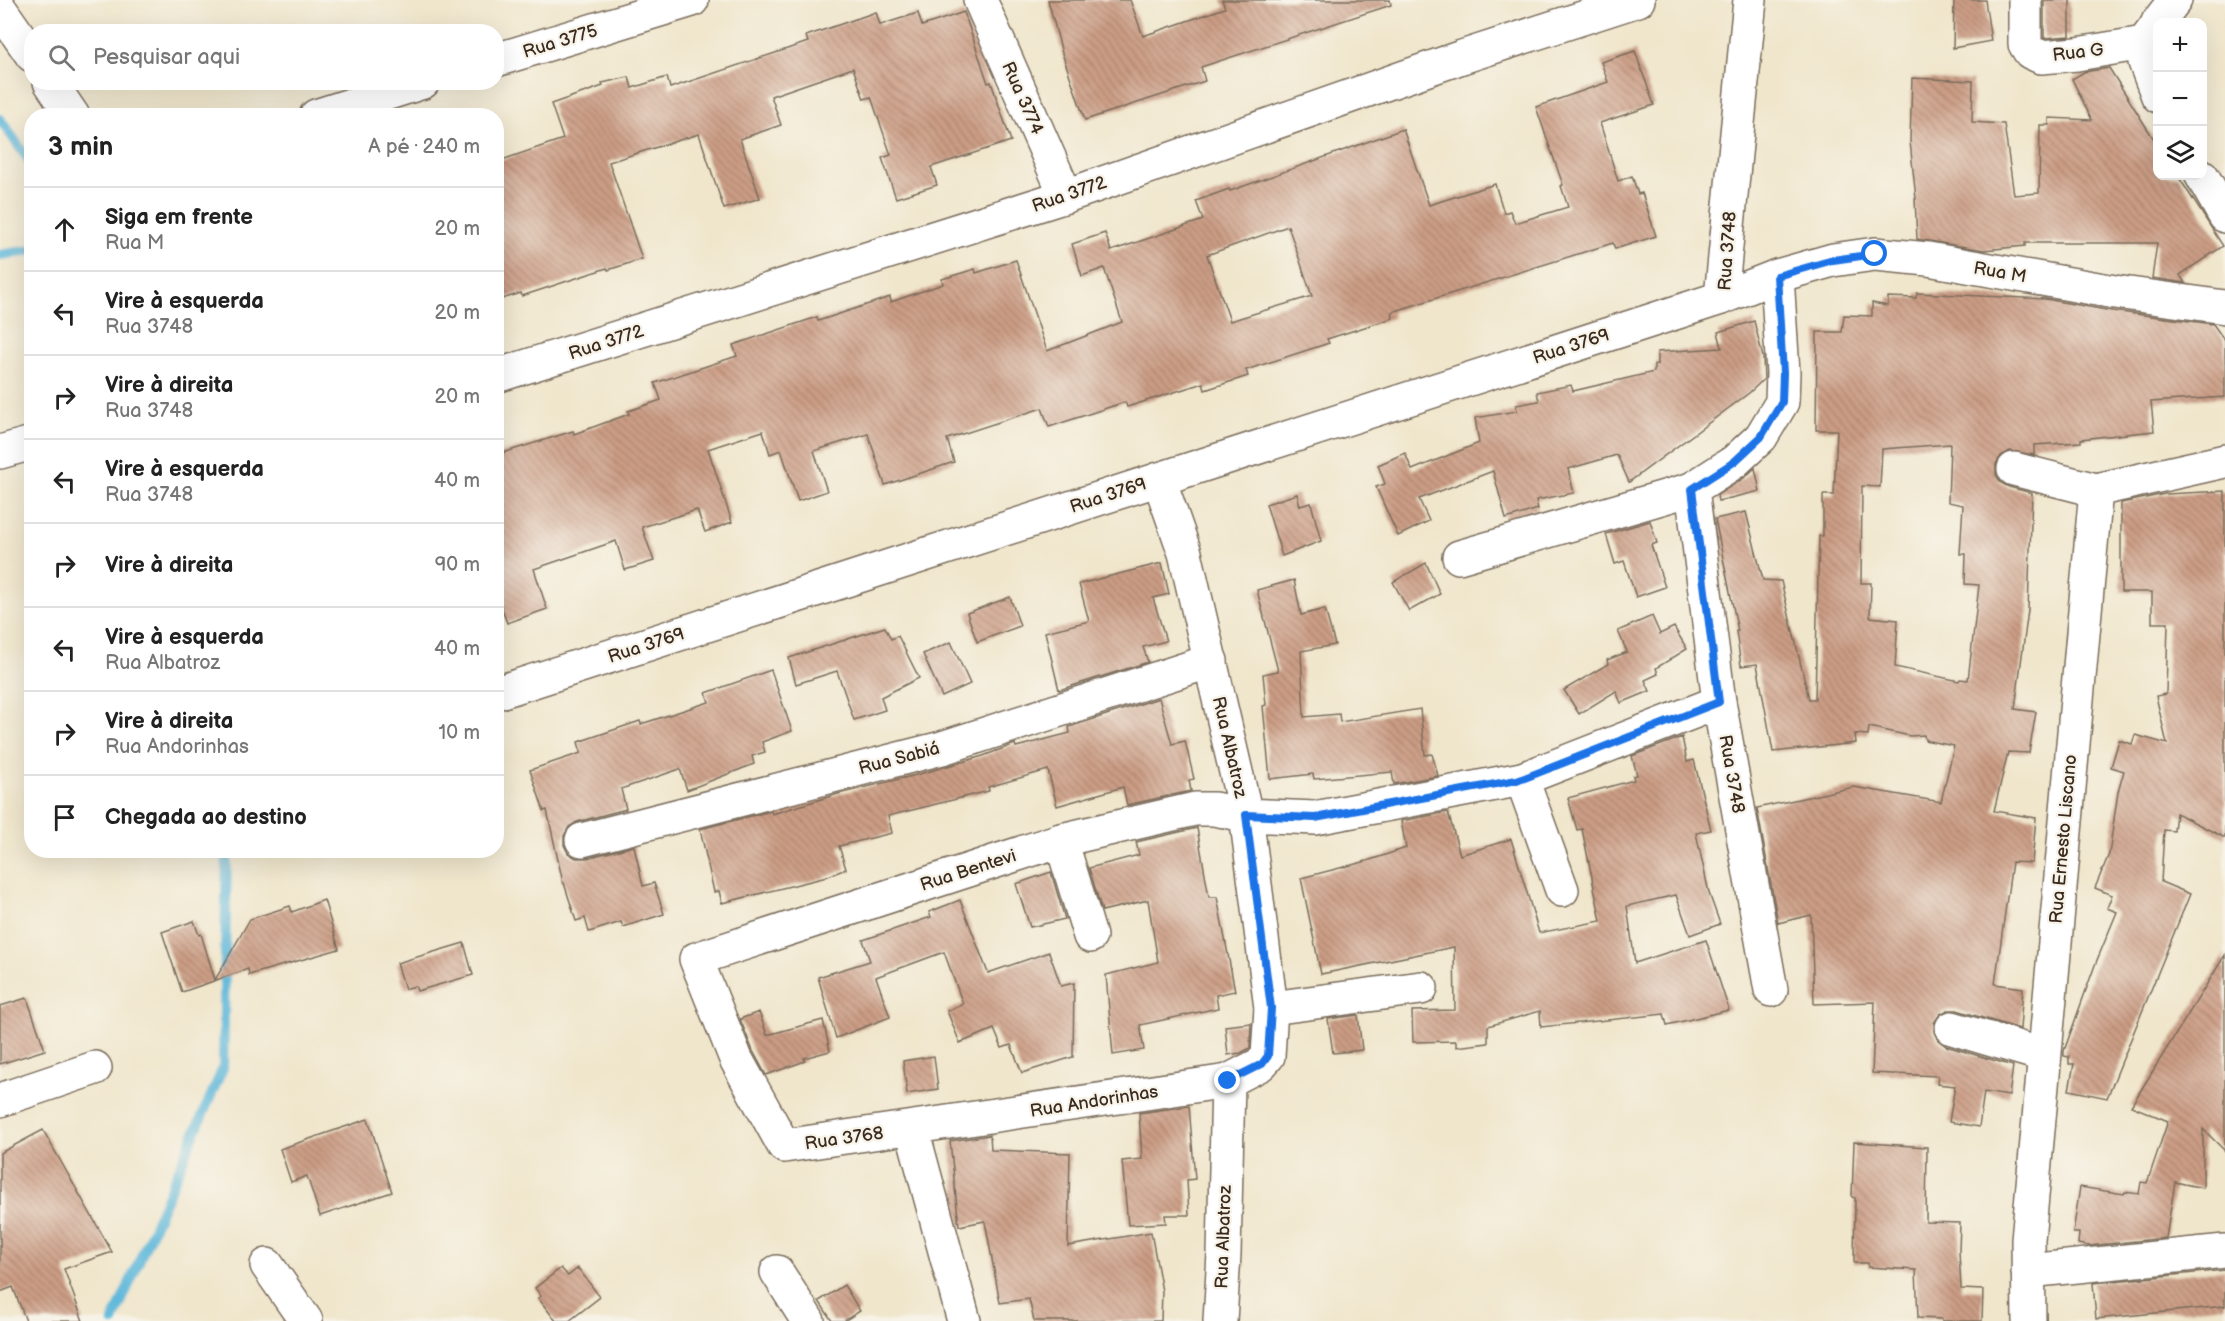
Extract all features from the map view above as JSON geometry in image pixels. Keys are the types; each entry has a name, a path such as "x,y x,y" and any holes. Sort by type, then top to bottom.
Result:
{"street":[{"name":"Rua 3775","path":"504,58 692,0"},
{"name":"Rua 3774","path":"980,0 1066,196"},
{"name":"Rua 3772","path":"504,373 1066,196 1462,57 1638,0"},
{"name":"Rua 3748","path":"1750,0 1721,298 1777,276"},
{"name":"Rua G","path":"2025,0 2025,44 2030,52 2041,57 2077,54 2153,30"},
{"path":"2162,18 2175,0"},
{"path":"0,9 24,44"},
{"path":"2153,30 2145,62 2153,85"},
{"path":"55,90 68,108"},
{"path":"341,108 398,90"},
{"path":"2204,180 2225,216"},
{"name":"Rua M","path":"1777,276 1833,260 1875,254 1928,259 2115,292 2225,307"},
{"path":"1459,557 1692,489 1734,462 1761,437 1782,402 1783,373 1777,276"},
{"name":"Rua 3769","path":"504,690 1721,298"},
{"path":"0,452 24,445"},
{"path":"2014,470 2096,490 2225,461"},
{"name":"Rua Albatroz","path":"1159,479 1185,553 1246,815 1271,1008 1268,1056"},
{"name":"Rua 3748","path":"1692,489 1719,702 1771,990"},
{"name":"Rua Ernesto Liscano","path":"2029,1321 2028,1240 2096,490"},
{"name":"Rua Sabiá","path":"582,840 942,748 1211,661"},
{"name":"Rua Bentevi","path":"696,959 1061,840 1195,809 1214,809 1246,815 1315,818 1522,779 1719,702"},
{"path":"1522,779 1562,890"},
{"path":"1061,840 1090,936"},
{"name":"Rua 3768","path":"696,959 736,1059 784,1146 912,1129"},
{"path":"1271,1008 1420,988"},
{"path":"1952,1028 2043,1055"},
{"name":"Rua Andorinhas","path":"912,1129 1228,1081 1262,1064 1268,1056"},
{"path":"0,1100 95,1068"},
{"name":"Rua Albatroz","path":"1220,1321 1228,1081"},
{"path":"912,1129 964,1321"},
{"path":"2028,1271 2225,1251"},
{"path":"267,1265 306,1321"},
{"path":"777,1272 808,1321"}],"building":[{"path":"1048,0 1130,0 1143,36 1225,8 1222,0 1390,0 1391,5 1201,67 1205,81 1085,120 1062,53"},
{"path":"1954,0 1985,0 1991,41 1953,48"},
{"path":"2044,0 2070,0 2070,36 2044,38"},
{"path":"876,12 880,25 918,13 922,26 964,12 1011,141 931,167 937,185 896,198 882,158 891,155 871,97 864,99 853,68 771,96 781,125 740,139 760,198 724,209 699,134 609,162 642,259 522,296 521,293 504,298 504,159 563,139 551,104 603,86 602,83 629,77 632,88 667,77 670,88 808,42 806,36"},
{"path":"1635,51 1654,105 1600,123 1618,181 1632,176 1638,194 1642,193 1656,236 1615,249 1613,243 1392,312 1393,318 1327,339 1329,343 1246,370 1248,376 1205,390 1203,383 1127,407 1125,402 1049,427 1042,408 947,439 954,462 885,485 868,434 814,451 827,491 798,501 781,450 770,454 763,431 708,449 732,522 705,532 697,510 642,527 654,561 625,570 616,541 534,569 547,609 507,623 504,615 504,453 573,431 574,434 661,400 655,383 737,356 733,345 817,317 818,321 890,297 891,302 943,284 942,279 975,269 976,273 1016,260 1047,351 1122,322 1104,268 1082,276 1072,244 1105,233 1111,251 1203,220 1196,201 1403,129 1429,205 1495,184 1504,213 1510,211 1515,223 1568,207 1561,186 1563,185 1536,107 1608,82 1601,62","holes":["1288,226 1312,296 1230,321 1207,255"]},
{"path":"2109,68 2153,138 2153,180 2181,180 2223,246 2180,275 2185,283 2152,278 2157,243 2025,243 2025,246 1984,250 1917,239 1916,199 1910,141 1912,78 1973,81 1972,122 2004,124 2014,195 2039,193 2040,125 2049,125 2049,118 2092,120 2072,79 2084,72"},
{"path":"1917,293 2045,299 2112,311 2213,324 2225,341 2225,397 2151,402 2154,431 2081,439 2081,442 2034,445 2034,455 2010,451 2001,456 1996,464 1996,475 2001,483 2032,493 2028,610 2015,709 2036,712 2029,753 2008,752 1994,811 2036,818 2032,863 2012,862 1995,984 2023,988 2020,1029 1957,1010 1948,1010 1940,1014 1934,1023 1934,1032 1938,1040 1946,1046 2013,1066 2009,1096 1984,1092 1979,1127 1949,1122 1955,1086 1937,1084 1938,1076 1872,1073 1875,1002 1814,1004 1811,915 1778,923 1757,808 1854,787 1941,802 1954,746 1925,740 1924,735 1910,736 1869,727 1868,735 1855,734 1856,743 1773,752 1757,664 1741,666 1736,631 1738,631 1715,519 1746,512 1763,580 1781,581 1809,699 1815,699 1819,536 1823,536 1823,495 1834,495 1837,430 1816,430 1817,332 1842,332 1844,315 1872,316 1872,303 1888,306 1888,297 1916,298","holes":["1950,444 1948,502 1963,505 1960,554 1966,554 1965,584 1979,585 1968,680 1960,679 1959,681 1895,667 1898,620 1870,617 1871,583 1861,583 1862,486 1880,487 1882,449"]},
{"path":"1754,321 1763,357 1764,379 1749,393 1629,482 1617,455 1568,469 1574,493 1536,500 1538,509 1506,519 1493,471 1419,499 1429,521 1398,536 1376,487 1385,484 1378,465 1405,453 1412,470 1479,443 1475,418 1517,411 1516,405 1539,401 1537,392 1571,385 1573,391 1654,372 1654,365 1657,365 1657,352 1722,348 1718,332"},
{"path":"1755,468 1760,491 1718,501 1717,495"},
{"path":"2225,491 2225,838 2176,813 2174,831 2164,830 2161,882 2190,894 2107,1098 2069,1090 2074,1064 2069,1064 2069,1057 2064,1056 2064,1051 2117,912 2107,908 2112,895 2095,888 2109,854 2118,792 2124,771 2111,767 2119,740 2132,744 2135,735 2167,744 2156,696 2166,694 2168,623 2152,623 2152,592 2121,592 2121,503 2165,494"},
{"path":"1297,494 1300,506 1311,503 1321,541 1282,556 1266,504"},
{"path":"1650,521 1657,543 1651,545 1665,587 1636,597 1624,561 1615,564 1606,534"},
{"path":"1162,563 1169,594 1153,598 1166,641 1143,647 1148,662 1059,690 1045,632 1089,621 1079,584"},
{"path":"1426,563 1440,594 1409,611 1393,582"},
{"path":"1294,580 1301,615 1325,609 1335,645 1301,651 1304,717 1339,714 1340,722 1420,709 1425,755 1432,754 1438,776 1394,784 1392,772 1314,779 1313,774 1270,779 1263,706 1266,705 1263,674 1278,671 1257,590"},
{"path":"1010,597 1020,626 977,642 967,613"},
{"path":"1652,616 1660,634 1674,627 1687,649 1656,668 1658,674 1645,680 1650,691 1621,703 1616,691 1579,714 1564,690 1608,664 1607,660 1627,652 1618,631"},
{"path":"885,627 891,639 898,636 919,678 881,697 885,710 854,720 837,671 796,684 789,658"},
{"path":"951,642 970,684 942,697 923,654"},
{"path":"771,670 792,731 762,742 765,752 752,756 754,764 687,790 680,769 621,789 626,809 577,822 569,827 564,836 564,845 568,853 576,858 587,858 634,846 643,886 654,883 664,914 623,927 621,922 589,932 585,918 576,921 563,883 547,810 544,811 530,770 581,753 578,742 640,721 641,724 709,702 706,693"},
{"path":"1159,698 1172,744 1185,741 1194,779 1189,780 1191,791 1127,805 1123,787 1057,806 1048,770 988,787 989,791 888,816 892,833 839,846 846,869 823,878 722,903 719,891 714,892 700,829 771,811 772,814 983,756 1015,744 1016,747 1070,733 1069,727"},
{"path":"1682,737 1687,762 1694,760 1711,830 1696,833 1709,893 1720,924 1690,935 1676,895 1627,906 1635,963 1706,940 1729,1010 1667,1025 1664,1014 1541,1027 1540,1011 1488,1026 1488,1043 1456,1047 1456,1041 1413,1042 1412,1011 1455,1010 1454,947 1321,974 1301,878 1406,848 1401,821 1448,812 1460,855 1511,839 1539,933 1601,921 1582,829 1577,830 1568,798 1634,780 1633,776 1637,775 1632,756"},
{"path":"1197,828 1209,897 1217,897 1235,991 1216,995 1218,1008 1140,1025 1144,1050 1113,1055 1106,975 1158,962 1148,900 1102,911 1089,868 1139,855 1136,842"},
{"path":"1051,872 1065,919 1030,927 1016,884"},
{"path":"324,900 339,949 249,975 248,969 182,992 162,932 194,921 199,935 201,934 215,980 250,919 290,906 292,912"},
{"path":"960,900 988,973 1049,952 1061,986 1074,983 1073,1057 1022,1073 1011,1045 1002,1048 994,1029 960,1043 947,1011 963,1004 944,952 876,977 890,1017 836,1038 818,977 870,961 863,940 931,917 929,912"},
{"path":"464,943 473,975 417,991 415,986 405,989 397,963"},
{"path":"2225,955 2225,1151 2203,1129 2203,1188 2175,1182 2166,1238 2088,1246 2078,1244 2079,1233 2073,1233 2080,1187 2139,1194 2141,1182 2147,1183 2168,1121 2131,1106"},
{"path":"27,998 45,1050 0,1064 0,1006"},
{"path":"759,1012 767,1035 823,1020 830,1051 804,1058 805,1061 766,1075 740,1019"},
{"path":"1358,1015 1362,1050 1333,1053 1328,1019"},
{"path":"1251,1023 1250,1048 1241,1053 1228,1055 1225,1026"},
{"path":"934,1056 938,1089 907,1094 903,1061"},
{"path":"1189,1106 1195,1179 1187,1180 1189,1215 1165,1215 1166,1223 1128,1225 1122,1161 1142,1159 1139,1113"},
{"path":"368,1119 392,1192 320,1216 307,1176 291,1182 280,1149"},
{"path":"43,1130 112,1252 64,1269 83,1321 26,1321 13,1287 0,1292 0,1153"},
{"path":"990,1135 991,1150 1070,1153 1068,1246 1151,1232 1162,1291 1161,1321 1034,1321 1029,1299 1000,1303 985,1221 959,1226 950,1141"},
{"path":"1854,1142 1927,1147 1926,1222 1960,1223 1961,1289 1983,1290 1982,1321 1942,1321 1942,1319 1918,1318 1916,1270 1868,1267 1868,1263 1854,1263 1855,1198 1852,1197"},
{"path":"561,1268 568,1276 578,1268 600,1297 569,1321 556,1321 538,1298 541,1296 535,1288"},
{"path":"2225,1270 2225,1306 2096,1319 2093,1283"},
{"path":"844,1285 860,1311 844,1321 832,1321 819,1301"}],"waterway":[{"path":"0,119 24,154"},
{"path":"0,255 24,251"},
{"path":"113,1321 223,1068 227,858"}],"route":[{"path":"1228,1081 1262,1064 1268,1056 1271,1008 1246,815 1315,818 1522,779 1719,702 1692,489 1734,462 1761,437 1782,402 1783,373 1777,276 1833,260 1875,254"}]}
